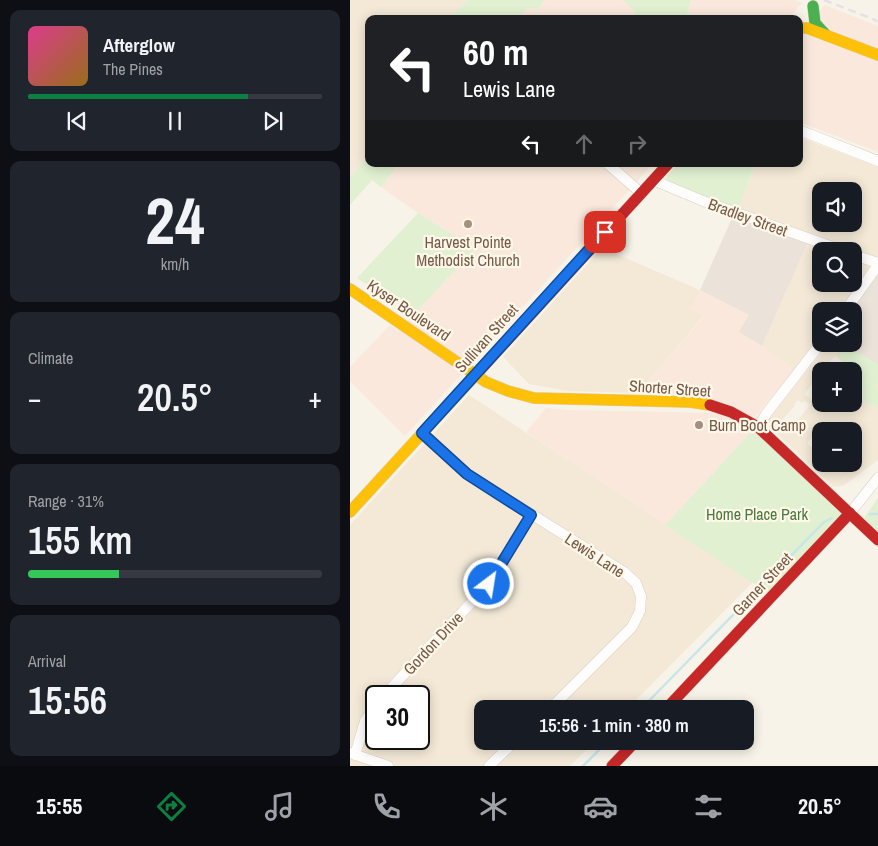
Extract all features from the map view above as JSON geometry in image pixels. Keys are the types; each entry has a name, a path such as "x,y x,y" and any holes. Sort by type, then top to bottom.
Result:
{"street":[{"path":"803,18 816,3"},
{"path":"816,3 815,23 827,35"},
{"path":"803,28 827,35 878,55"},
{"path":"803,132 878,161"},
{"path":"611,167 641,193"},
{"name":"Sullivan Street","path":"350,512 665,167"},
{"name":"Bradley Street","path":"653,180 703,201 819,242"},
{"path":"851,302 878,264 862,258"},
{"name":"Kyser Boulevard","path":"350,289 475,374"},
{"path":"758,426 814,352"},
{"name":"Shorter Street","path":"475,374 486,382 508,391 534,398 690,402 715,406 731,412 758,426 878,540"},
{"name":"Lewis Lane","path":"422,433 467,474 624,572 636,583 641,596 640,611 632,627 559,700"},
{"name":"Garner Street","path":"674,700 850,513 878,478"},
{"name":"Gordon Drive","path":"394,685 489,584 531,515"},
{"path":"365,722 352,754 388,766"},
{"path":"489,766 506,750"},
{"path":"612,766 627,750"}],"shaded area":[{"path":"350,0 468,0 452,15 365,15 365,160 350,178"},
{"path":"545,0 622,0 636,11 634,15 521,15 527,8 538,9"},
{"path":"691,0 794,0 802,3 792,15 691,15 687,11"},
{"path":"825,5 878,26 878,152 803,124 803,28"},
{"path":"803,139 878,167 878,256 872,257 862,253 862,242 831,242 738,208 754,167 803,167"},
{"path":"397,167 650,167 405,436 350,381 350,367 390,325 398,331 475,249 381,187"},
{"path":"733,216 808,242 762,346 739,332 749,315 700,290"},
{"path":"808,242 812,244 812,292 853,292 846,302 812,302 812,347 794,370 762,346"},
{"path":"602,248 700,290 692,309 704,315 639,393 568,391 529,384 503,357"},
{"path":"862,264 870,267 862,279"},
{"path":"878,275 878,371 843,352 862,352 862,302 858,302"},
{"path":"700,290 749,315 740,332 794,370 755,417 709,399 686,395 639,393 704,316 692,309"},
{"path":"822,352 843,352 861,362 843,362 835,356 829,362 814,362"},
{"path":"862,362 878,371 878,460 862,472 862,422 812,422 812,437 807,443 812,447 812,467 769,426 769,419 812,364 812,384 805,394 812,400 812,412 862,412","holes":["798,400 802,403 805,401 810,405 790,430 781,421"]},
{"path":"469,395 753,582 636,700 474,700 474,750 586,750 570,766 350,766 350,525"},
{"path":"546,408 716,413 753,430 665,525 526,432"},
{"path":"817,472 862,472 843,486 833,487"}],"green space":[{"path":"468,0 545,0 538,9 527,8 521,15 452,15"},
{"path":"622,0 691,0 687,11 691,15 634,15 635,11"},
{"path":"365,160 365,167 397,167 381,187 372,180 350,205 350,178"},
{"path":"675,167 754,167 738,208 668,182 666,177"},
{"path":"418,213 475,249 414,314 357,278"},
{"path":"836,352 857,352 878,364 878,383 875,384 878,391 878,408 867,403 862,397 862,362 843,362"},
{"name":"Home Place Park","path":"753,430 843,512 773,596 665,525"},
{"path":"878,498 878,531 864,518"}],"waterway":[{"path":"870,514 878,514"},
{"path":"650,700 824,522 832,518"},
{"path":"583,766 599,750"}],"railway":[{"path":"824,0 878,21"}],"traffic: fast":[{"path":"813,6 815,23 826,35"}],"traffic: slow":[{"path":"803,28 878,55"},
{"path":"350,289 486,382 508,391 534,398 690,402 710,405"},
{"path":"350,512 480,370"}],"traffic: jam":[{"path":"480,370 665,167"},
{"path":"710,405 731,412 758,427 878,540"},
{"path":"674,700 850,513"},
{"path":"612,766 627,750"}],"place":[{"name":"Harvest Pointe Methodist Church","path":"468,224"},
{"name":"Burn Boot Camp","path":"699,425"}],"route":[{"path":"489,584 531,515 467,474 422,433 605,232"}]}
